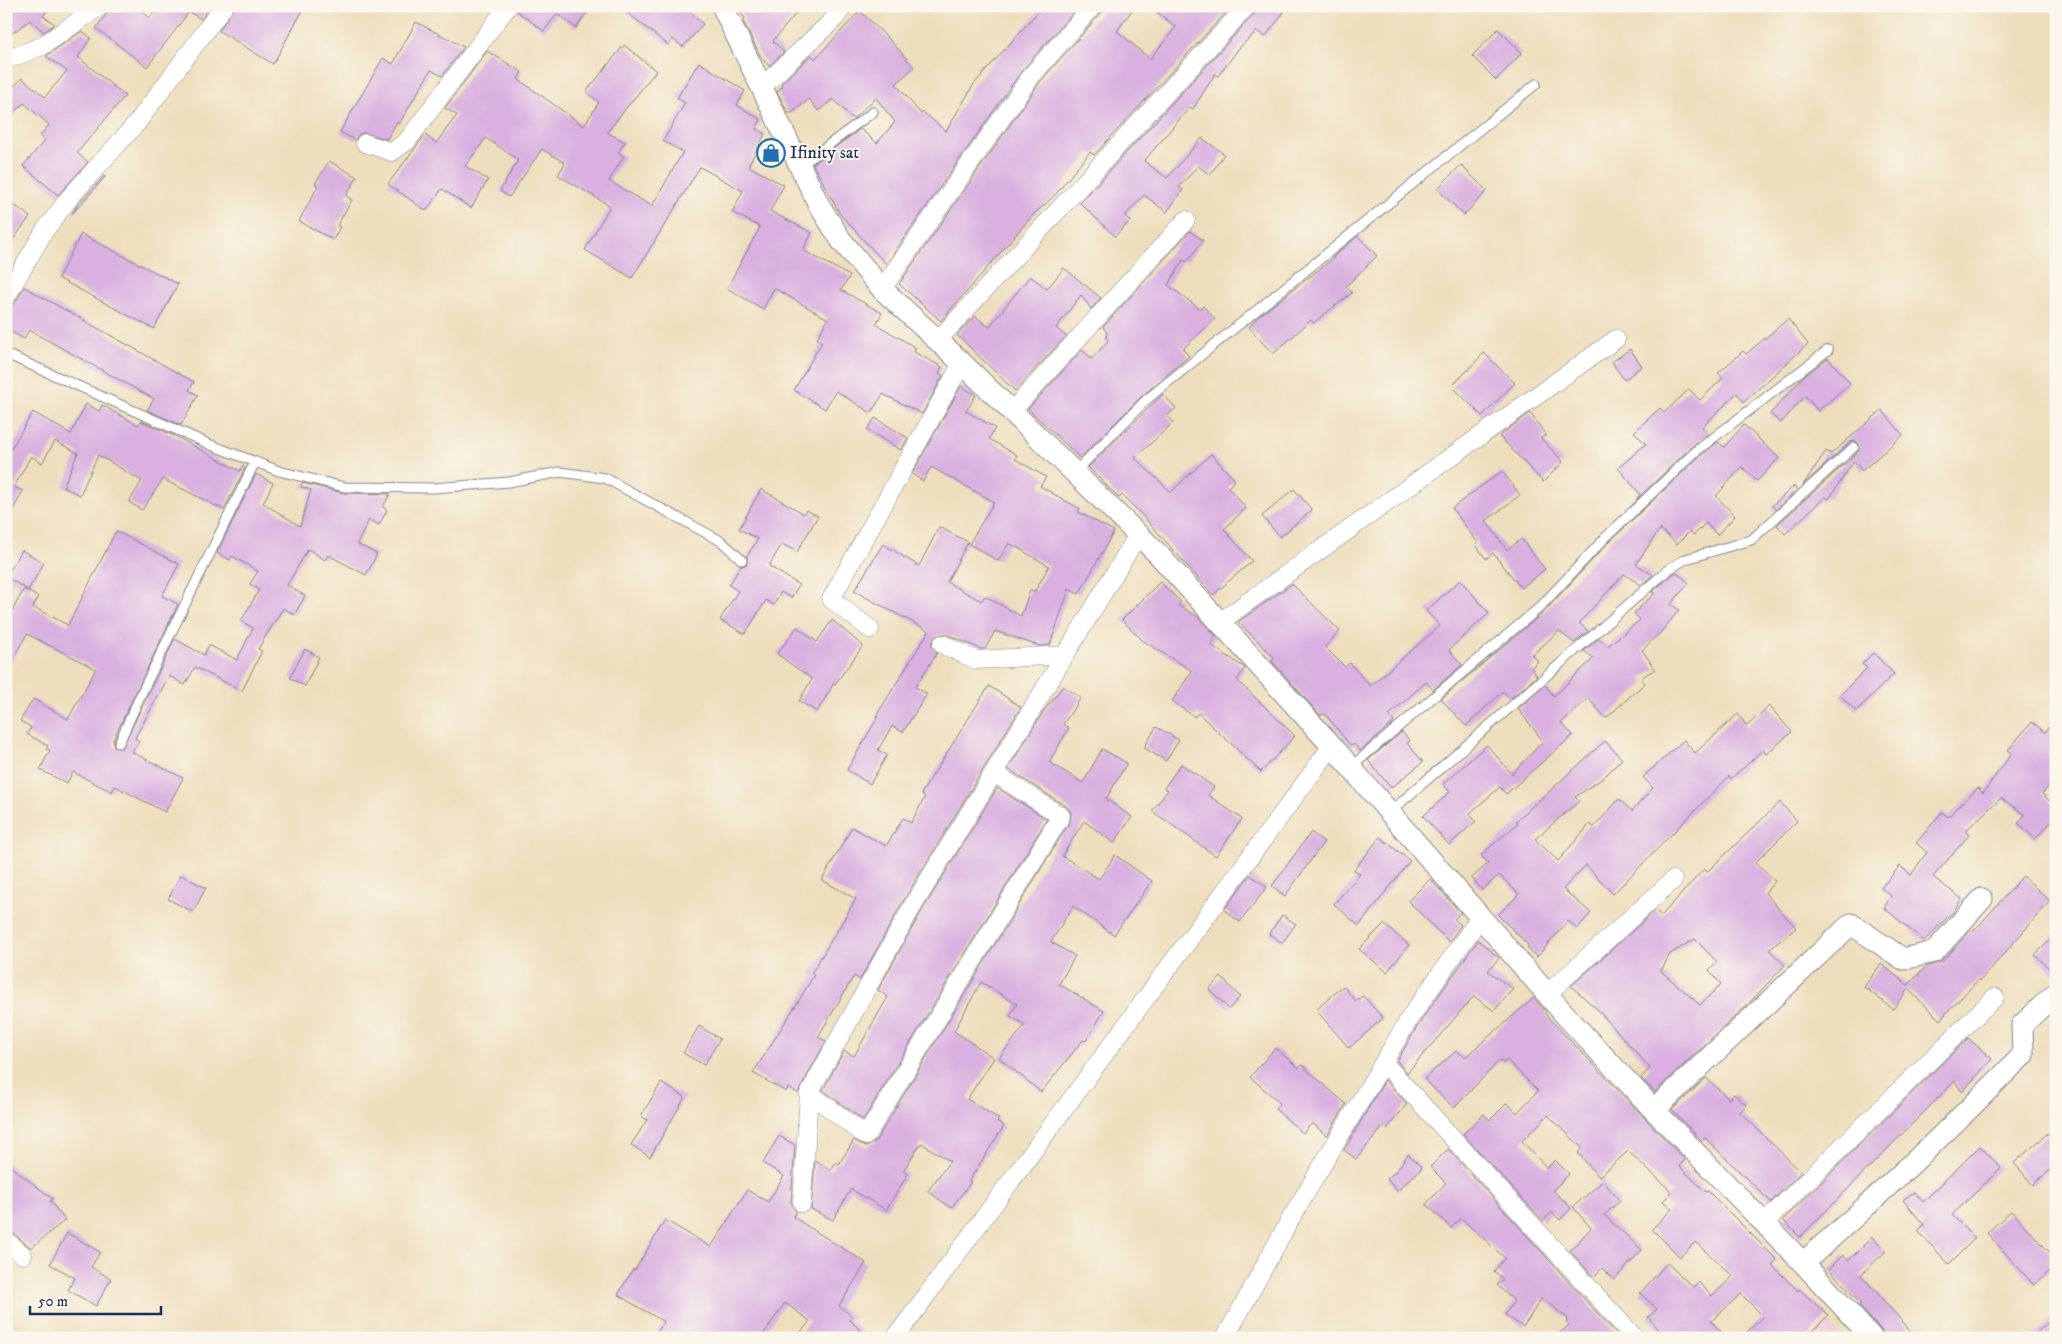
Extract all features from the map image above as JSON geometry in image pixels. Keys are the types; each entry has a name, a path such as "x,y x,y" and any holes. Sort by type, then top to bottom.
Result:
{"street":[{"path":"6,60 42,46 100,6"},
{"path":"6,297 45,230 70,197 136,124 224,6"},
{"path":"365,143 392,152 407,142 508,6"},
{"path":"722,6 819,205 841,240 882,289 1012,411 1138,535 1221,621 1351,767 1547,994 1654,1110 1803,1262 1872,1338"},
{"path":"762,88 835,18 844,6"},
{"path":"882,289 1032,75 1093,6"},
{"path":"938,340 1247,6"},
{"path":"1012,411 1186,220"},
{"path":"1221,621 1616,339"},
{"path":"870,629 832,599 962,363"},
{"path":"802,1203 809,1093 911,909 1138,535"},
{"path":"942,644 976,660 1065,655"},
{"path":"895,1338 1332,746"},
{"path":"809,1093 866,1136 1061,816 994,773"},
{"path":"1547,994 1673,880"},
{"path":"1654,1110 1851,924 1903,959 1934,952 1982,899"},
{"path":"1225,1338 1291,1218 1411,1016 1481,916"},
{"path":"1803,1262 1936,1142 2022,1055 2022,1025 2056,993"},
{"path":"1764,1223 1995,997"},
{"path":"1384,1063 1635,1338"},
{"path":"6,1241 23,1255"}],"lane":[{"path":"1074,472 1146,400 1536,84"},
{"path":"799,166 873,112"},
{"path":"1351,767 1539,608 1605,538 1695,452 1828,350"},
{"path":"6,354 255,462 280,471 344,487 434,488 509,482 560,472 606,478 721,541 742,560"},
{"path":"1390,812 1669,569 1686,559 1751,540 1854,447"},
{"path":"119,743 141,694 255,462"}],"shaded area":[{"path":"1828,1322 1842,1338 1811,1338"}],"building":[{"path":"6,6 51,6 43,16 55,24 44,32 30,20 6,38"},
{"path":"112,6 135,6 150,18 159,6 211,6 201,19 189,12 147,67 96,28"},
{"path":"234,6 305,6 273,64 219,31"},
{"path":"518,6 592,6 576,28 557,14 544,31 517,11"},
{"path":"619,6 682,6 703,24 683,47 673,39 668,45"},
{"path":"736,6 802,6 773,41 784,52 769,66 761,57 743,21 745,19"},
{"path":"1043,6 1079,6 1023,69 886,264 840,214 813,164 860,129 877,143 895,122 876,98 853,119 833,99 818,111 809,99 792,113 788,113 777,91 783,86 781,84 811,55 815,59 860,11 914,67 896,84 921,114 923,112 946,131 974,84"},
{"path":"1103,6 1135,6 1117,31 1150,59 1176,27 1149,6 1232,6 1094,155 1090,152 1054,196 1033,215 941,321 899,284 1040,82 1101,13"},
{"path":"1257,6 1276,6 1284,12 1265,37 1257,31 1240,47 1218,76 1215,74 1193,109 1190,107 1144,161 1167,178 1202,138 1224,154 1210,175 1198,166 1179,187 1183,190 1167,212 1144,195 1125,216 1130,221 1115,236 1080,203 1255,13"},
{"path":"416,22 464,47 442,76 431,70 399,124 397,122 387,139 363,133 358,135 355,140 340,132 383,58 393,64"},
{"path":"1498,29 1522,53 1496,80 1472,56"},
{"path":"82,31 91,38 78,57 125,96 77,153 88,162 58,195 23,166 45,140 40,136 49,125 24,103 6,120 6,96 22,78 45,97 67,71 46,56"},
{"path":"624,45 656,71 607,132 625,142 618,153 624,156 609,181 652,206 683,152 663,141 685,103 677,98 699,62 745,91 737,105 761,120 756,129 765,134 748,166 784,185 770,211 812,233 803,250 850,276 841,290 882,313 876,324 916,348 914,352 942,367 939,373 943,376 922,414 883,394 871,413 836,391 825,409 794,390 822,342 817,338 828,319 774,288 763,309 727,288 760,227 732,212 743,191 700,167 632,278 585,250 610,206 558,175 565,163 542,149 509,197 500,191 518,160 486,138 465,166 488,180 471,208 442,189 426,211 388,184 425,135 436,143 457,115 445,108 487,51 522,72 518,79 584,126 599,102 586,92"},
{"path":"329,161 357,177 346,196 352,200 337,225 340,227 333,240 299,221 318,186 315,184"},
{"path":"1461,165 1487,191 1464,215 1437,189"},
{"path":"105,177 72,214 78,204"},
{"path":"6,199 30,217 6,249"},
{"path":"1190,231 1203,240 1187,262 1183,260 1168,285 1200,309 1203,306 1215,319 1183,349 1189,356 1142,396 1080,458 1028,409 1082,350 1092,359 1108,341 1106,338 1107,333 1103,327"},
{"path":"81,234 178,284 154,329 58,278"},
{"path":"1358,236 1377,256 1346,286 1352,293 1313,323 1311,320 1273,354 1249,327 1259,316 1334,258"},
{"path":"1064,268 1101,298 1091,309 1081,295 1056,328 1066,336 1015,391 957,335 975,316 989,327 1030,276 1047,289"},
{"path":"24,287 194,382 189,390 198,395 181,425 147,410 154,399 29,330 24,339 6,329 6,308 15,303"},
{"path":"1788,319 1808,344 1744,402 1737,393 1702,427 1709,433 1691,447 1636,500 1640,494 1618,468 1646,444 1634,432 1660,408 1664,413 1689,389 1700,400 1723,378 1718,373 1743,351 1746,354"},
{"path":"1630,349 1642,366 1624,380 1612,362"},
{"path":"1484,353 1515,383 1482,416 1452,386"},
{"path":"1828,358 1850,383 1818,411 1805,396 1781,423 1770,414 1803,377"},
{"path":"961,386 976,395 966,411 995,428 989,439 1017,455 1015,459 1046,477 1040,486 1080,509 1078,512 1114,531 1079,594 1069,589 1050,645 1039,646 995,631 985,649 946,634 936,636 931,644 937,653 915,687 927,694 903,732 892,726 878,750 887,755 870,784 847,770 878,717 876,716 929,631 854,591 883,544 919,566 939,527 968,542 947,582 981,601 985,596 1021,616 1030,590 1035,591 1049,566 1009,543 998,561 969,544 994,502 931,467 923,481 912,474"},
{"path":"1163,394 1176,408 1167,416 1174,422 1135,458 1171,492 1211,454 1235,480 1228,487 1246,508 1224,529 1252,561 1213,595 1144,517 1122,495 1119,498 1088,467"},
{"path":"86,404 99,411 102,405 138,425 141,421 175,436 240,471 243,466 245,468 224,510 163,479 142,510 129,502 142,481 98,455 80,495 63,487 78,453 55,441 42,463 31,456 14,487 23,491 6,523 6,457 33,412 71,434"},
{"path":"1882,410 1903,435 1862,471 1854,461 1829,499 1825,497 1785,534 1777,525 1858,452 1860,446 1856,441 1850,442 1803,485 1826,451 1831,454"},
{"path":"1530,413 1546,435 1541,438 1563,462 1543,482 1499,436"},
{"path":"875,418 908,438 901,450 867,430"},
{"path":"1744,425 1779,458 1757,481 1742,467 1716,496 1735,516 1717,535 1706,523 1694,535 1690,531 1677,544 1660,529 1636,564 1653,575 1641,585 1624,574 1579,623 1588,631 1574,643 1559,631 1532,655 1538,661 1531,668 1537,676 1510,699 1503,691 1466,726 1441,699 1543,613 1609,542 1699,457 1718,442 1724,447"},
{"path":"1502,471 1520,495 1486,521 1507,550 1521,539 1545,569 1521,588 1493,553 1486,559 1476,545 1478,543 1452,508"},
{"path":"256,474 273,483 263,503 300,526 311,490 301,487 302,483 344,493 390,494 383,507 387,510 379,525 369,520 357,544 377,554 366,575 328,555 325,560 308,549 287,585 305,596 294,615 283,608 258,649 262,651 242,691 195,667 185,685 169,676 135,738 139,741 132,752 183,778 165,812 115,786 112,792 73,772 67,783 40,770 50,750 46,749 48,746 27,734 31,727 20,721 33,699 68,719 96,669 27,634 6,671 6,622 24,589 38,597 33,607 68,625 116,531 179,564 162,596 178,604 113,740 114,747 122,748 175,639 204,655 209,645 237,660 253,628 241,621 259,590 250,584 258,571 232,556 230,560 217,553"},
{"path":"1794,486 1797,490 1775,510 1772,506"},
{"path":"761,489 804,514 806,510 818,516 797,552 782,544 769,566 799,585 791,598 781,592 774,605 766,600 745,634 720,620 738,591 729,585 741,566 747,564 747,556 758,539 739,529"},
{"path":"1294,489 1312,510 1280,537 1262,516"},
{"path":"22,550 44,563 28,590 6,577"},
{"path":"1676,572 1689,583 1671,604 1679,610 1663,630 1642,650 1655,669 1641,678 1645,683 1606,718 1588,698 1561,723 1573,735 1506,794 1500,787 1469,814 1476,821 1449,845 1423,816 1450,792 1443,784 1487,745 1512,774 1543,741 1518,709 1545,685 1554,696 1594,658 1584,651 1598,639 1608,646 1640,620 1634,613 1655,593 1652,592"},
{"path":"1460,580 1489,613 1449,650 1462,665 1433,690 1426,682 1389,715 1394,722 1360,751 1354,744 1351,746 1325,714 1320,715 1272,661 1275,658 1238,622 1292,584 1340,631 1325,647 1345,667 1350,663 1370,686 1440,626 1426,611"},
{"path":"1160,582 1181,602 1178,605 1198,617 1216,636 1211,645 1245,668 1237,680 1295,736 1261,772 1198,713 1195,717 1172,701 1192,671 1142,640 1122,620"},
{"path":"832,620 863,646 834,683 817,712 799,701 812,679 777,654 797,627 817,642"},
{"path":"305,649 319,657 305,686 290,678"},
{"path":"1873,653 1894,674 1856,711 1840,695 1867,668 1862,664"},
{"path":"989,686 1021,707 902,903 860,980 854,976 818,1037 826,1041 798,1093 788,1088 786,1092 753,1073 814,975 811,974 856,899 822,880 852,827 886,846 903,818 911,823 925,797 921,794"},
{"path":"1063,686 1081,698 1063,724 1069,728 1049,762 1083,783 1102,749 1127,763 1106,799 1132,817 1114,843 1084,821 1062,856 1099,879 1115,855 1152,881 1114,935 1073,906 1051,942 1075,956 1059,984 1104,1011 1086,1041 1083,1040 1041,1092 999,1058 1025,1025 1010,1016 1017,1004 981,982 954,1031 994,1058 967,1099 999,1119 997,1121 1004,1126 969,1181 971,1182 951,1208 928,1191 950,1161 921,1143 903,1171 908,1174 886,1210 851,1189 833,1220 811,1209 815,1161 831,1170 836,1162 839,1164 854,1140 866,1147 875,1142 1070,821 1071,812 1067,807 1008,769 1043,712"},
{"path":"1769,706 1792,732 1766,754 1763,750 1731,779 1729,776 1613,894 1586,865 1563,889 1591,913 1577,929 1568,921 1537,957 1527,948 1529,946 1498,915 1519,894 1499,875 1482,890 1472,878 1488,863 1481,855 1605,741 1622,759 1603,778 1575,797 1579,801 1535,839 1558,861 1590,824 1594,827 1619,799 1632,811 1653,788 1643,777 1684,740 1695,753 1738,714 1747,726"},
{"path":"2056,719 2056,778 2042,794 2056,807 2056,817 2035,839 2018,823 2025,815 2001,798 1965,831 1969,835 1933,877 1962,899 1953,912 1924,941 1884,908 1891,896 1881,888 1900,866 1911,875 1927,852 1916,843 1942,812 1948,817 1978,788 1983,793 2012,753 2008,750 2032,722 2045,732"},
{"path":"1156,727 1179,740 1166,761 1144,748"},
{"path":"1402,732 1410,741 1407,743 1423,762 1391,788 1368,760"},
{"path":"1181,764 1214,787 1208,795 1242,819 1216,856 1152,811 1168,790 1164,788"},
{"path":"997,788 1047,819 863,1120 823,1090 844,1051 854,1056 888,997 878,990 920,914"},
{"path":"1780,802 1797,821 1755,863 1775,881 1765,893 1796,928 1769,950 1785,965 1750,1002 1655,1092 1641,1078 1650,1068 1597,1009 1571,986 1656,910 1661,916 1704,869 1707,872","holes":["1695,939 1717,962 1709,970 1721,984 1700,1005 1661,971 1670,954"]},
{"path":"1311,832 1324,842 1285,896 1272,886"},
{"path":"1380,837 1410,861 1359,926 1334,904 1360,874 1354,870"},
{"path":"181,875 206,888 193,912 168,899"},
{"path":"1250,875 1267,887 1240,922 1224,910"},
{"path":"2023,876 2050,901 1980,981 1979,979 1940,1020 1908,989 1893,1009 1864,987 1881,964 1908,985 1926,967 1943,961 1972,929 1974,931"},
{"path":"1430,879 1461,913 1454,919 1461,925 1449,942 1408,901"},
{"path":"1282,915 1296,924 1282,943 1269,934"},
{"path":"1384,924 1409,945 1387,972 1359,949"},
{"path":"2056,934 2056,975 2035,955"},
{"path":"1478,940 1499,958 1488,971 1513,989 1494,1011 1474,996 1407,1073 1397,1061 1420,1022"},
{"path":"1221,977 1240,997 1229,1009 1209,989"},
{"path":"1343,986 1356,1001 1363,996 1383,1018 1349,1048 1316,1010"},
{"path":"1534,998 1546,1012 1545,1014 1685,1160 1679,1166 1706,1192 1708,1191 1777,1260 1772,1265 1798,1291 1799,1289 1828,1315 1807,1338 1741,1338 1763,1316 1741,1294 1711,1321 1727,1338 1666,1338 1648,1317 1657,1309 1640,1293 1667,1263 1693,1287 1699,1282 1712,1296 1733,1276 1695,1242 1680,1257 1652,1229 1672,1209 1663,1201 1672,1192 1628,1151 1599,1177 1578,1153 1582,1148 1548,1115 1522,1141 1547,1168 1555,1160 1569,1174 1553,1190 1571,1208 1560,1220 1552,1212 1543,1221 1463,1134 1484,1114 1490,1120 1507,1103 1517,1113 1538,1091 1507,1060 1503,1063 1500,1060 1454,1108 1424,1079 1456,1051 1465,1057"},
{"path":"699,1026 720,1039 704,1065 683,1053"},
{"path":"1968,1038 1992,1059 1962,1092 1955,1081 1800,1237 1783,1220"},
{"path":"1275,1048 1299,1068 1302,1065 1346,1104 1327,1136 1312,1123 1303,1133 1275,1109 1280,1103 1250,1077"},
{"path":"1706,1078 1729,1099 1734,1094 1746,1105 1740,1112 1801,1172 1771,1202 1705,1138 1702,1141 1672,1110"},
{"path":"1385,1080 1407,1104 1387,1129 1384,1126 1356,1159 1344,1150"},
{"path":"661,1083 685,1097 650,1157 631,1145 647,1120 641,1116"},
{"path":"2056,1126 2056,1165 2033,1185 2014,1163"},
{"path":"779,1136 795,1145 791,1202 796,1212 793,1217 866,1263 839,1306 853,1317 850,1320 868,1338 809,1338 801,1332 810,1321 785,1303 761,1338 653,1338 664,1322 618,1295 633,1269 635,1270 665,1220 711,1247 747,1190 768,1202 784,1176 763,1163"},
{"path":"1980,1146 2001,1168 1952,1215 1975,1238 1949,1264 1918,1231 1924,1225 1903,1200 1914,1192 1923,1202"},
{"path":"1448,1149 1620,1338 1554,1338 1569,1325 1566,1322 1568,1319 1542,1298 1523,1327 1505,1315 1514,1301 1497,1285 1503,1279 1494,1271 1505,1258 1461,1218 1451,1228 1426,1204 1446,1183 1430,1167"},
{"path":"1408,1154 1422,1168 1397,1191 1387,1179 1397,1170"},
{"path":"6,1163 53,1199 50,1201 65,1220 31,1248 13,1233 6,1231"},
{"path":"1603,1181 1620,1201 1604,1215 1642,1250 1614,1280 1602,1268 1594,1277 1570,1251 1591,1228 1573,1207"},
{"path":"2011,1211 2056,1259 2056,1265 2034,1285 1987,1233"},
{"path":"67,1233 100,1252 91,1267 111,1279 96,1306 68,1290 75,1278 50,1264"},
{"path":"1872,1237 1886,1251 1861,1275 1917,1338 1884,1338 1881,1330 1859,1306 1861,1304 1829,1269 1843,1255 1848,1261"},
{"path":"2056,1315 2056,1338 2031,1338"}],"place":[{"name":"Ifinity sat","path":"771,153"}]}
